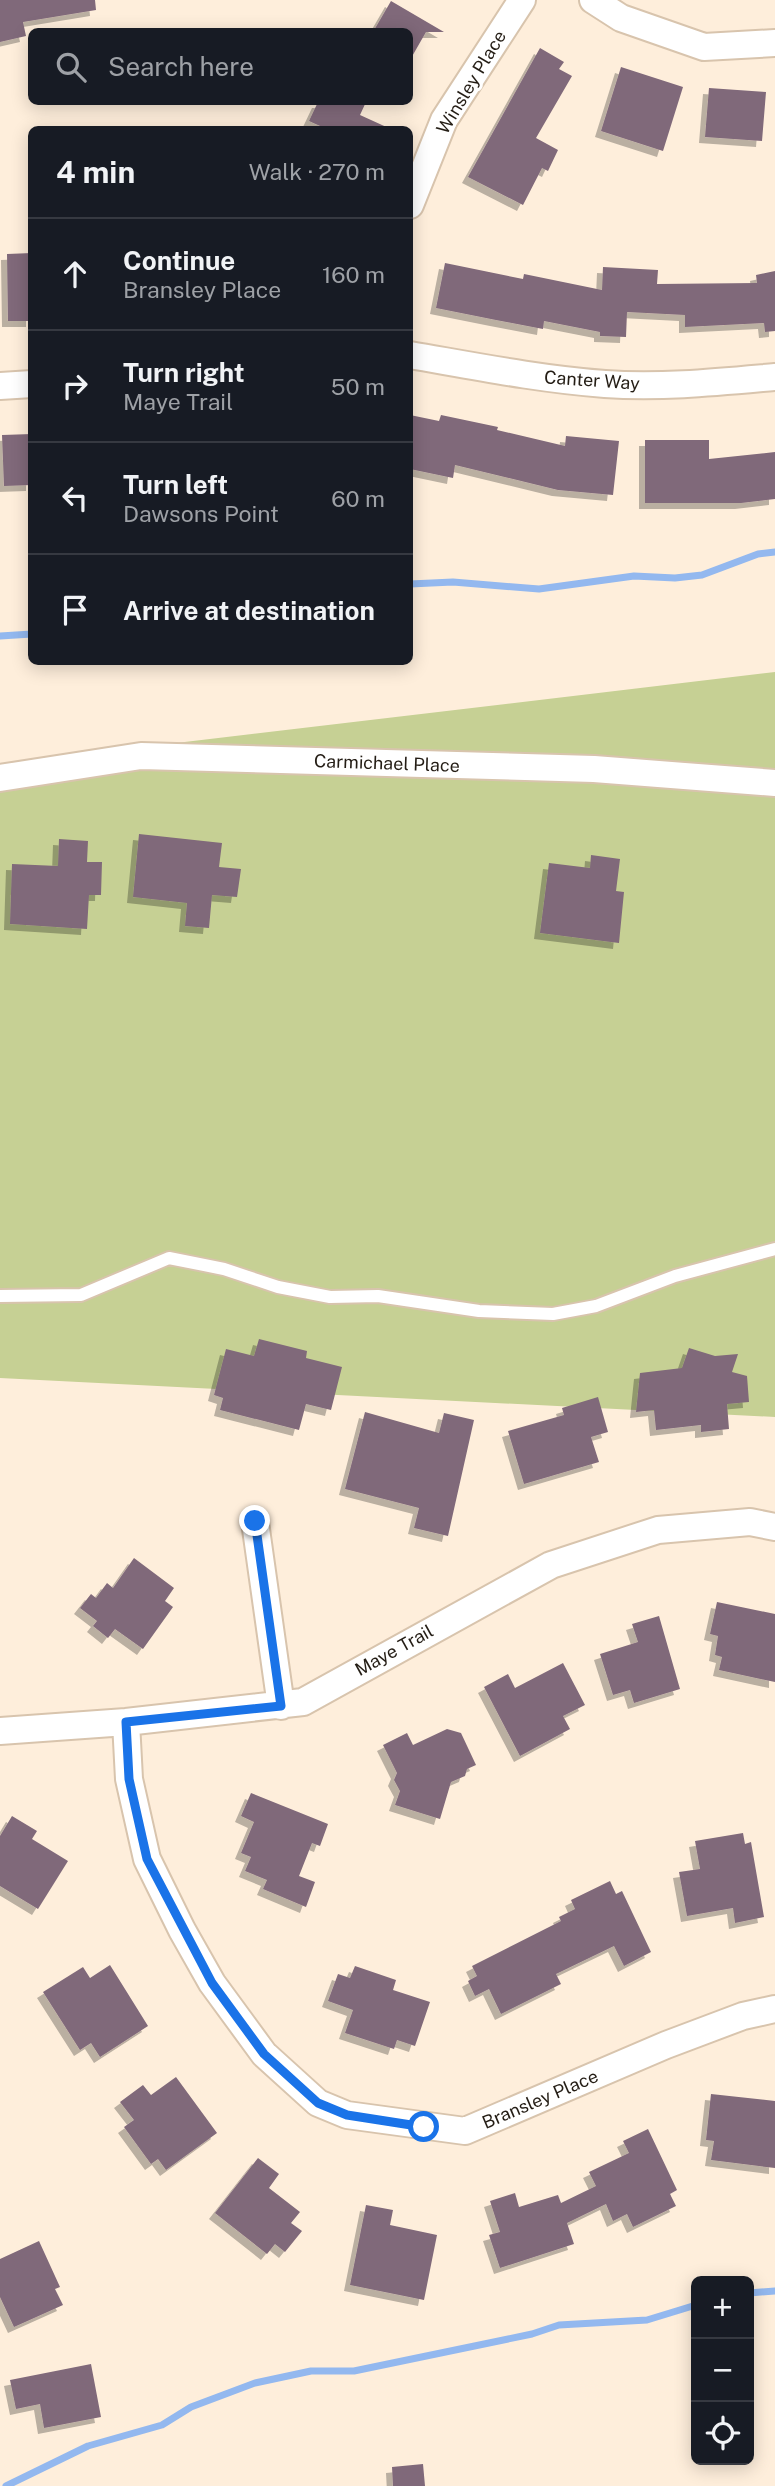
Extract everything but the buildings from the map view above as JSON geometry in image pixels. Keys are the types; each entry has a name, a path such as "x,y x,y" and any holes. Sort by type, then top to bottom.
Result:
{"street":[{"name":"Winsley Place","path":"413,198 444,120 522,0"},
{"path":"593,0 621,18 704,47 775,43"},
{"name":"Canter Way","path":"413,356 494,370 606,384 700,384 775,377"},
{"path":"0,386 28,384"},
{"name":"Carmichael Place","path":"0,778 141,756 594,769 775,783"},
{"path":"255,1521 281,1706"},
{"name":"Maye Trail","path":"0,1731 126,1722 303,1702 551,1565 658,1530 750,1522 775,1527"},
{"name":"Bransley Place","path":"126,1722 129,1779 147,1859 182,1930 212,1983 264,2054 318,2103 347,2115 465,2131 666,2045 743,2016 775,2009"}],"lane":[{"path":"0,1296 81,1295 169,1258 224,1269 278,1287 330,1297 378,1296 479,1311 553,1314 596,1306 675,1276 775,1249"}],"green space":[{"path":"775,672 775,1417 0,1378 0,764"}],"waterway":[{"path":"413,584 453,582 539,589 634,576 675,578 702,575 758,554 775,552"},
{"path":"0,636 28,634"},
{"path":"754,2293 775,2291"},
{"path":"6,2486 88,2446 162,2425 191,2407 255,2383 311,2371 354,2371 532,2334 559,2325 647,2320 691,2307"}],"route":[{"path":"255,1521 281,1706 126,1722 129,1779 147,1859 212,1983 264,2054 318,2103 347,2115 424,2127"}]}
